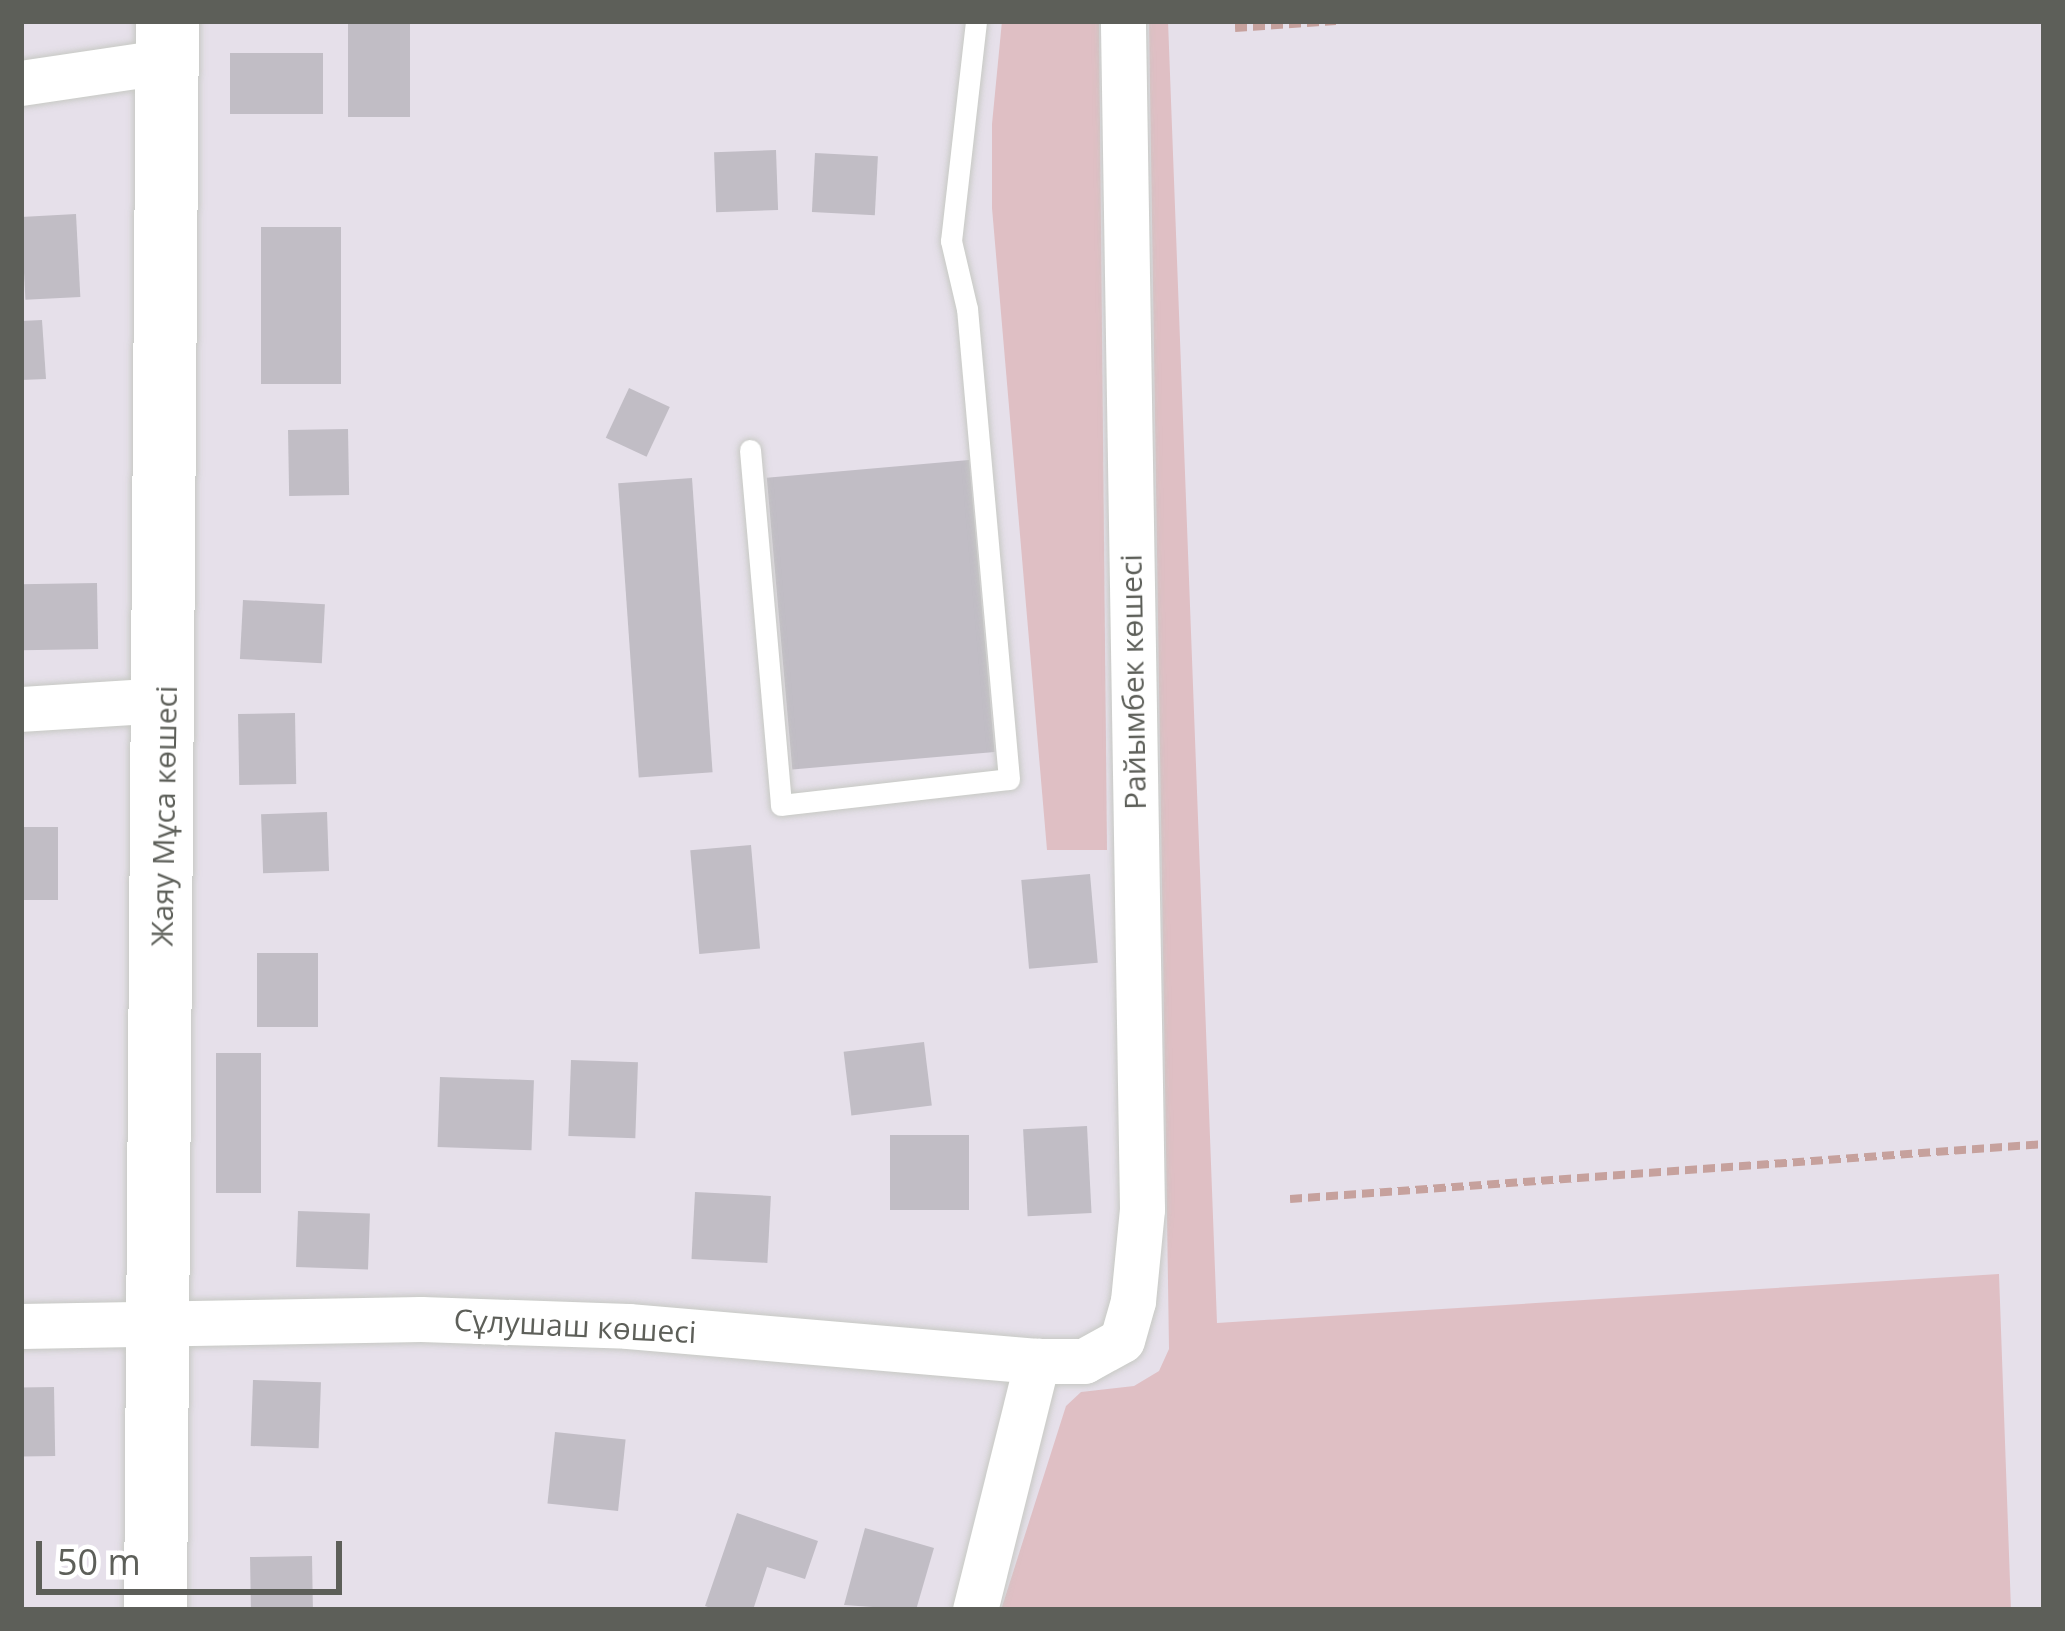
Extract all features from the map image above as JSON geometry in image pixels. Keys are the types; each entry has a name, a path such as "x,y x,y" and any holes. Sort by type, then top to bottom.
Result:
{"street":[{"name":"Райымбек көшесі","path":"1122,1340 1133,1301 1142,1209 1123,21"},
{"path":"21,83 167,41"},
{"name":"Жаяу Мұса көшесі","path":"155,1610 167,41"},
{"path":"21,709 165,700"},
{"name":"Сұлушаш көшесі","path":"21,1325 421,1319 628,1326 1037,1361 1084,1361 1122,1340"},
{"path":"975,1610 1037,1361"}],"lane":[{"path":"750,450 782,805 1009,779 967,309 951,241 976,21"}],"path":[{"path":"1235,28 1336,21"},
{"path":"1290,1199 2044,1144"}],"shaded area":[{"path":"1002,21 1099,21 1107,850 1047,850 992,208 992,124"},
{"path":"1149,21 1168,21 1217,1323 1999,1274 2011,1610 1001,1610 1066,1406 1081,1392 1134,1386 1159,1371 1169,1349"}],"building":[{"path":"348,21 410,21 410,117 348,117"},
{"path":"230,53 323,53 323,114 230,114"},
{"path":"776,150 778,210 716,212 714,152"},
{"path":"815,153 878,156 875,215 812,212"},
{"path":"76,214 80,297 25,300 21,217"},
{"path":"261,227 341,227 341,384 261,384"},
{"path":"42,320 46,379 21,380 21,321"},
{"path":"629,388 670,407 647,457 606,438"},
{"path":"348,429 349,495 289,496 288,430"},
{"path":"969,460 995,752 792,770 767,478"},
{"path":"692,478 713,772 639,777 618,483"},
{"path":"97,583 98,649 22,650 21,584"},
{"path":"243,600 325,604 322,663 240,659"},
{"path":"295,713 296,784 239,785 238,714"},
{"path":"327,812 329,871 263,873 261,814"},
{"path":"21,827 58,827 58,900 21,900"},
{"path":"751,845 760,949 699,954 690,850"},
{"path":"1090,874 1098,963 1029,969 1021,880"},
{"path":"257,953 318,953 318,1027 257,1027"},
{"path":"924,1042 932,1106 851,1115 844,1052"},
{"path":"216,1053 261,1053 261,1193 216,1193"},
{"path":"571,1060 638,1062 635,1138 568,1136"},
{"path":"440,1077 534,1080 531,1150 438,1147"},
{"path":"1087,1126 1092,1213 1028,1216 1023,1129"},
{"path":"890,1135 969,1135 969,1210 890,1210"},
{"path":"695,1192 771,1196 767,1263 691,1259"},
{"path":"298,1211 370,1214 368,1269 296,1267"},
{"path":"253,1380 321,1382 319,1448 251,1446"},
{"path":"54,1387 55,1456 22,1457 21,1388"},
{"path":"555,1432 626,1439 618,1511 547,1504"},
{"path":"737,1513 818,1541 805,1579 767,1567 753,1610 717,1610 705,1606"},
{"path":"865,1528 934,1548 916,1610 844,1605"},
{"path":"312,1556 313,1610 251,1610 250,1557"}]}
